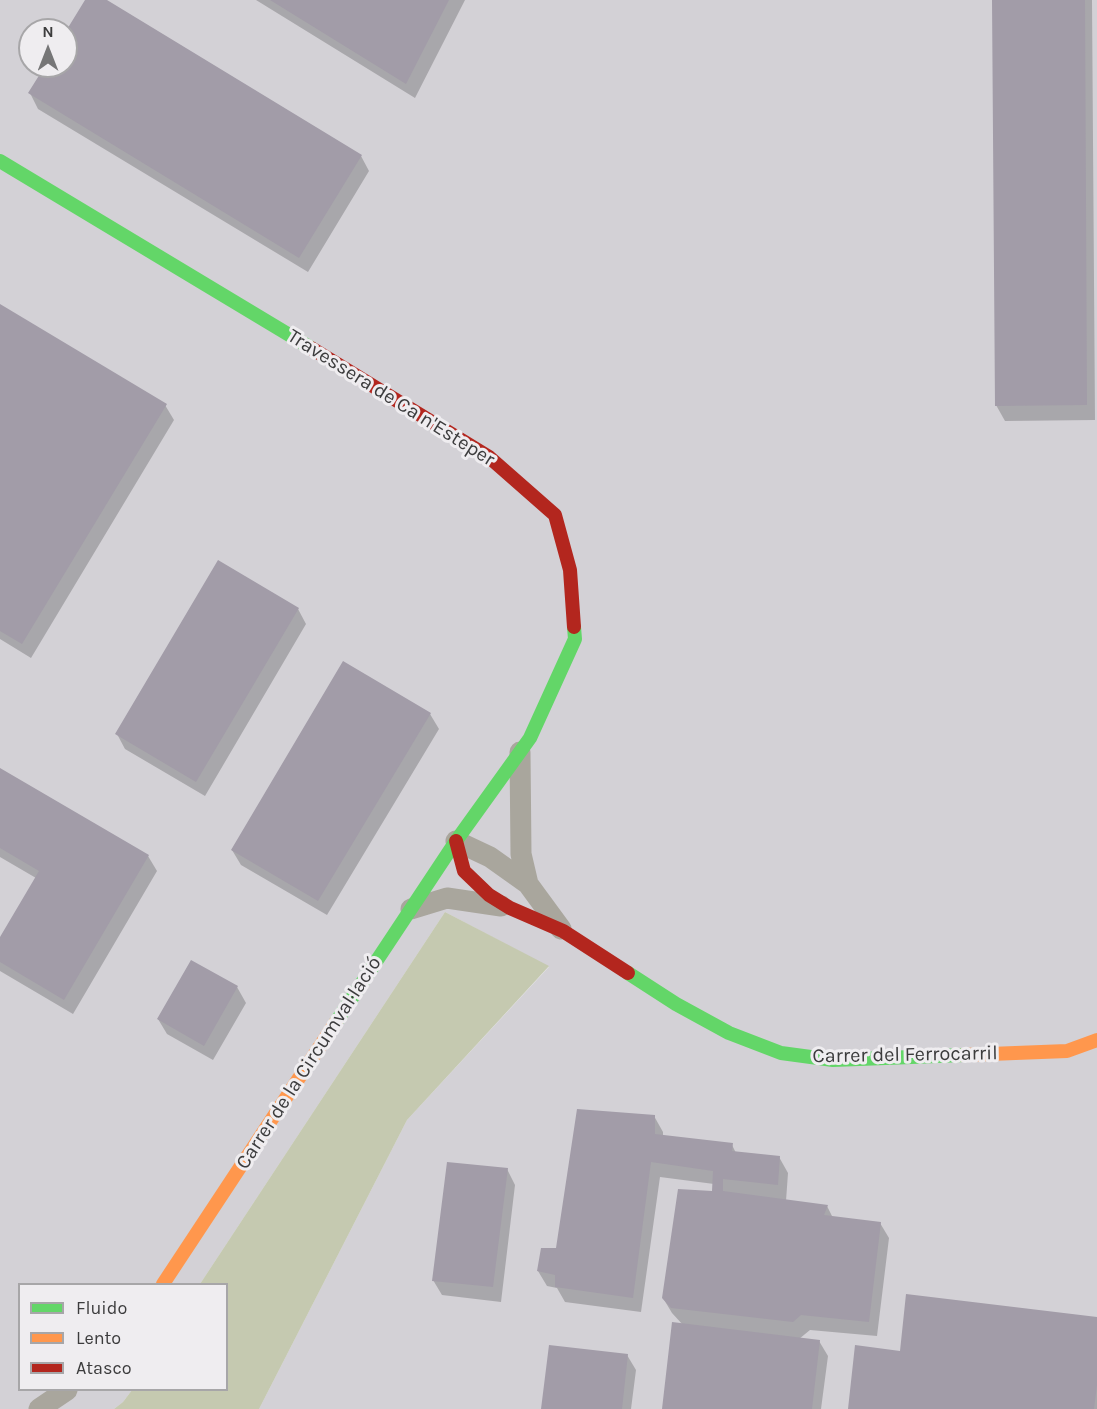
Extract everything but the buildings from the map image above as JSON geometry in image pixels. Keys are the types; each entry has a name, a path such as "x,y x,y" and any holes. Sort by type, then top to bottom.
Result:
{"street":[{"name":"Travessera de Ca n'Esteper","path":"0,161 489,457 555,515 570,570 575,639 530,738 456,841"},
{"name":"Carrer del Ferrocarril","path":"520,752 521,854 528,884"},
{"name":"Carrer del Ferrocarril","path":"456,841 490,857 528,884 563,932"},
{"name":"Carrer del Ferrocarril","path":"456,841 464,871 489,895 510,908 563,932 676,1004 729,1034 780,1053 833,1060 909,1058 1067,1051 1097,1040"},
{"name":"Carrer de la Circumval·lació","path":"164,1283 456,841"},
{"name":"Carrer del Ferrocarril","path":"411,909 447,898 510,908"},
{"path":"39,1409 65,1391"}],"shaded area":[{"path":"0,0 1097,0 1097,1409 259,1409 407,1120 549,967 445,912 201,1283 18,1283 18,1391 131,1391 114,1409 0,1409"}],"green space":[{"path":"445,912 549,966 407,1120 259,1409 114,1409 131,1391 228,1391 228,1283 201,1283"}],"traffic: fast":[{"path":"0,161 311,348"},
{"path":"336,1022 456,841 530,738 575,639 574,627"},
{"path":"628,973 676,1004 729,1033 781,1053 833,1060 964,1055"}],"traffic: slow":[{"path":"164,1283 336,1022"},
{"path":"964,1055 1067,1051 1097,1040"}],"traffic: jam":[{"path":"311,348 489,457 555,515 570,570 574,627"},
{"path":"456,841 464,871 489,895 510,908 563,931 628,973"}]}
